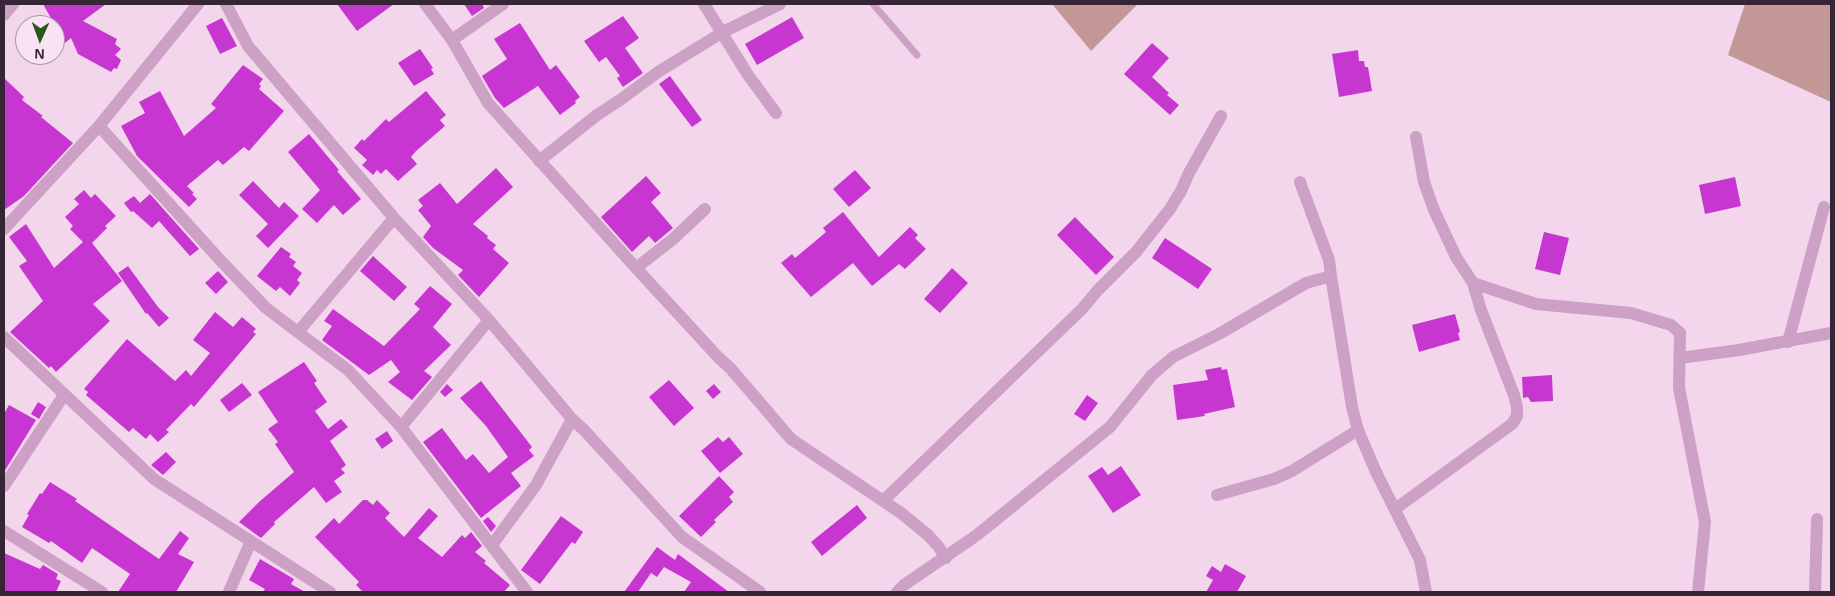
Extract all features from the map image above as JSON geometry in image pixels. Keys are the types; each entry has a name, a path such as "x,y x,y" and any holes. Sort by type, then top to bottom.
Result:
{"street":[{"path":"4,15 13,4"},
{"path":"4,229 99,126 198,4"},
{"path":"226,4 248,46 394,218 489,320 572,419 682,536 760,592"},
{"path":"425,4 452,40 488,102 636,268 731,369 791,439 901,513 928,535 946,558"},
{"path":"452,40 503,4"},
{"path":"704,4 748,75 776,113"},
{"path":"539,161 597,115 658,72 723,32 780,4"},
{"path":"883,501 1082,309 1136,252 1182,191 1221,116"},
{"path":"99,126 227,268 266,308 348,370 401,427 527,592"},
{"path":"1395,509 1512,424 1517,416 1514,395 1484,318 1473,283 1456,257 1431,203 1422,171 1416,137"},
{"path":"1300,182 1329,260 1352,407 1358,430 1376,472 1420,560 1426,592"},
{"path":"1788,342 1824,207"},
{"path":"636,268 673,239 705,208"},
{"path":"298,332 394,218"},
{"path":"897,592 904,585 977,535 1110,427 1152,375 1173,356 1219,334 1306,283 1331,276"},
{"path":"1473,283 1536,304 1632,313 1671,325 1680,334 1679,388 1705,522 1698,592"},
{"path":"401,427 489,320"},
{"path":"1680,358 1788,342 1831,333"},
{"path":"4,337 154,479 330,592"},
{"path":"4,486 64,395"},
{"path":"492,545 536,485 572,419"},
{"path":"1217,495 1274,479 1292,471 1358,430"},
{"path":"1816,592 1817,519"},
{"path":"4,531 102,592"},
{"path":"228,592 251,541"}],"lane":[{"path":"873,4 917,55"}],"shaded area":[{"path":"1052,4 1138,4 1091,51"},
{"path":"1745,4 1831,4 1831,102 1728,55"}],"building":[{"path":"43,4 106,4 83,21 117,39 115,44 121,49 115,55 121,60 117,69 114,68 111,72 78,54 71,38 65,43 65,15 49,15"},
{"path":"337,4 394,4 357,31"},
{"path":"464,4 482,4 484,8 472,16"},
{"path":"623,16 639,38 625,48 643,73 623,87 617,78 620,76 606,57 599,62 584,41"},
{"path":"792,17 804,38 757,65 745,44"},
{"path":"222,18 237,46 220,54 206,26"},
{"path":"520,23 550,70 556,65 580,97 575,101 576,103 560,115 538,86 504,108 495,98 482,76 507,59 494,39"},
{"path":"1152,43 1169,58 1152,77 1169,93 1167,95 1179,105 1170,115 1124,74"},
{"path":"420,49 433,68 431,69 434,74 414,86 398,63"},
{"path":"1358,50 1359,61 1364,61 1365,67 1368,67 1372,91 1339,97 1332,54"},
{"path":"243,65 263,79 259,84 261,86 259,89 284,111 249,151 244,147 223,165 218,160 187,186 197,199 189,207 137,156 121,126 145,113 139,102 160,91 184,136 216,108 211,104"},
{"path":"670,76 702,120 692,127 659,84"},
{"path":"4,78 24,97 22,100 73,143 24,196 4,210"},
{"path":"426,91 446,115 440,120 445,126 416,151 411,157 417,164 398,181 386,169 381,174 377,170 373,175 362,165 367,160 354,148 362,139 364,141 386,119 389,122"},
{"path":"309,134 361,199 343,215 334,205 317,223 302,209 320,190 288,152"},
{"path":"496,168 513,187 473,224 488,236 487,238 496,245 493,249 509,263 479,297 458,275 463,270 433,248 423,237 431,226 418,210 423,206 418,200 440,183 457,204"},
{"path":"855,170 871,188 849,207 833,189"},
{"path":"646,176 661,193 651,202 673,228 655,243 649,236 632,252 601,217"},
{"path":"1735,177 1741,206 1705,214 1699,185"},
{"path":"253,181 279,208 284,202 299,216 268,248 256,236 268,224 239,195"},
{"path":"84,190 91,198 95,194 116,216 105,226 107,228 92,243 122,281 93,304 110,321 56,372 51,366 49,368 10,332 43,301 19,266 27,261 9,237 26,224 54,268 83,242 70,229 73,226 65,217 79,204 74,199"},
{"path":"150,194 199,249 190,256 159,221 152,228 133,211 131,212 124,203 134,196 140,203"},
{"path":"843,212 879,257 910,227 918,235 915,238 926,249 905,269 899,264 872,286 853,263 811,297 781,263 792,254 795,258 826,232 823,228"},
{"path":"1075,217 1114,257 1096,275 1057,235"},
{"path":"1544,232 1569,238 1560,275 1535,269"},
{"path":"1165,238 1212,269 1198,289 1152,258"},
{"path":"281,247 291,254 289,257 296,262 293,266 302,273 297,280 300,283 290,296 280,287 276,291 257,276"},
{"path":"373,256 407,287 394,301 360,271"},
{"path":"128,266 158,307 169,318 159,327 146,314 118,273"},
{"path":"952,268 968,283 940,313 924,299"},
{"path":"218,271 228,282 216,294 205,283"},
{"path":"430,286 452,304 433,327 451,345 424,371 432,377 412,400 388,382 400,372 391,360 369,375 322,340 332,326 324,321 333,309 384,346 420,309 414,304"},
{"path":"215,312 233,327 242,317 256,329 253,332 256,334 194,407 191,404 166,430 169,432 158,442 150,434 146,439 133,428 129,432 86,395 88,392 84,389 127,339 175,381 186,370 191,376 210,353 193,340"},
{"path":"1455,314 1460,332 1458,333 1460,340 1419,352 1412,325"},
{"path":"304,362 317,381 314,383 327,402 315,411 328,429 341,419 348,427 330,441 346,465 341,469 345,473 334,481 342,492 326,503 314,487 274,522 275,524 261,538 239,522 294,472 275,444 278,442 268,429 278,422 258,392"},
{"path":"1221,367 1222,370 1227,369 1235,407 1204,414 1205,416 1177,420 1173,385 1208,380 1205,370"},
{"path":"1552,375 1553,401 1531,402 1528,397 1523,398 1522,377"},
{"path":"669,380 694,408 674,426 649,397"},
{"path":"481,381 532,447 529,450 534,456 511,473 521,486 481,518 423,442 442,428 466,460 473,454 489,473 508,457 486,426 460,398"},
{"path":"242,383 252,395 229,412 220,400"},
{"path":"447,384 453,390 445,397 440,392"},
{"path":"714,384 721,392 713,399 706,391"},
{"path":"1087,395 1098,403 1085,421 1074,414"},
{"path":"38,402 46,407 39,419 31,414"},
{"path":"9,405 36,420 4,472 4,414"},
{"path":"387,431 393,441 382,449 375,439"},
{"path":"718,437 723,442 729,437 743,454 720,473 701,451"},
{"path":"166,452 176,462 163,475 151,465"},
{"path":"1121,466 1141,495 1113,513 1088,476 1102,467 1108,475"},
{"path":"719,476 734,492 729,497 733,502 714,520 716,522 701,537 679,516"},
{"path":"50,482 77,499 75,501 159,559 180,531 189,538 178,554 194,562 176,592 118,592 130,574 92,548 82,563 51,541 49,543 22,527 29,515 27,514 40,493 42,494"},
{"path":"363,500 367,500 373,505 377,500 390,513 385,518 404,537 429,508 438,516 418,538 442,557 462,535 465,538 471,532 482,546 475,552 486,561 484,563 510,585 504,592 363,592 356,585 359,582 315,537 334,518 339,524"},
{"path":"857,505 867,518 822,556 811,542"},
{"path":"561,516 583,532 575,544 572,542 540,584 521,570"},
{"path":"488,517 496,526 491,532 483,521"},
{"path":"657,547 675,560 678,554 729,592 684,592 691,582 664,567 657,577 651,573 638,592 624,592"},
{"path":"4,553 40,569 43,565 58,574 56,579 61,581 56,592 4,592"},
{"path":"260,559 294,579 291,584 305,592 263,592 265,589 249,580"},
{"path":"1225,564 1246,576 1237,592 1206,592 1213,580 1206,576 1212,566 1221,572"}]}
